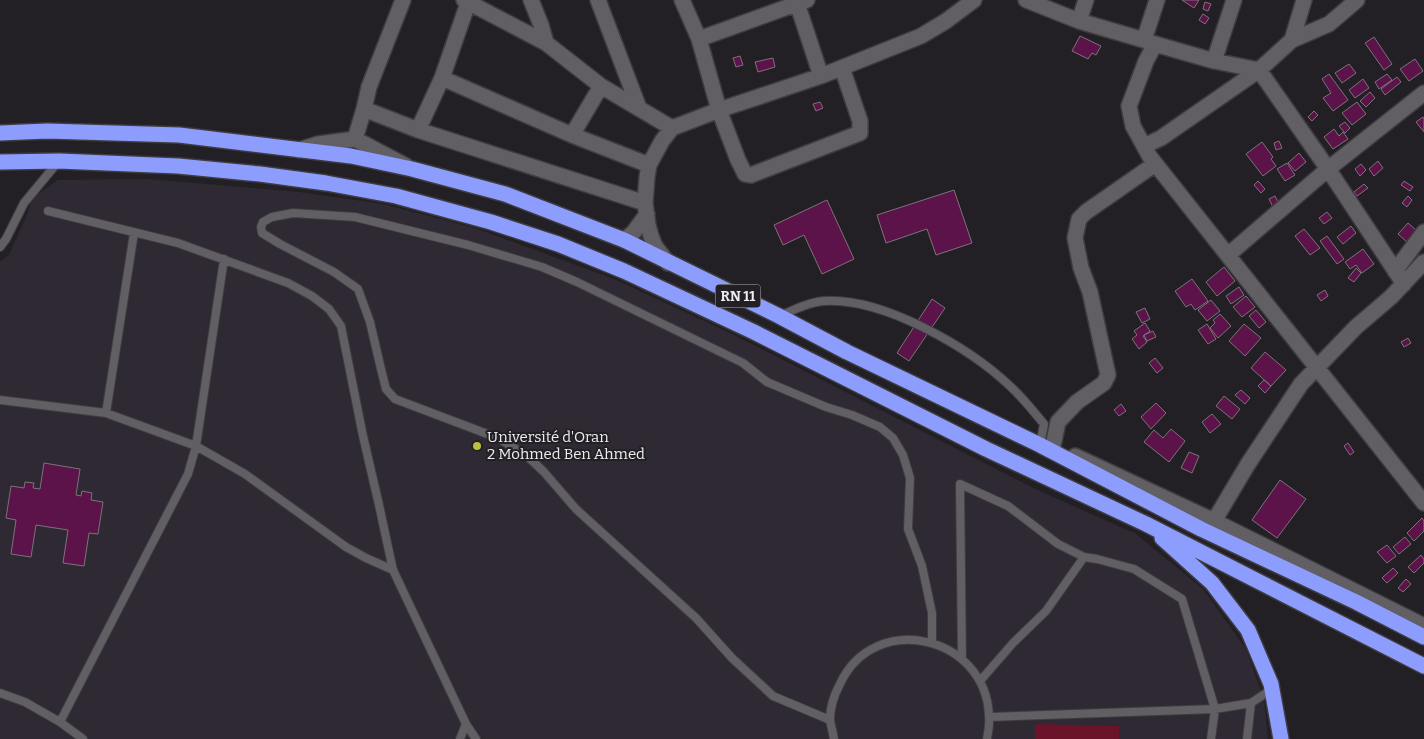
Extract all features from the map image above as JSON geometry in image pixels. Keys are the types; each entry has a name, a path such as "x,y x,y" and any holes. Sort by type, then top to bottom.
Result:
{"highway":[{"name":"RN 11","path":"0,133 47,130 179,135 351,156 412,169 505,194 624,240 848,352 1046,446 1201,529 1356,602 1424,637"},
{"name":"RN 11","path":"0,162 59,161 178,166 326,183 396,196 491,222 558,244 624,271 754,332 986,449 1146,524 1424,666"},
{"path":"1146,524 1212,583 1248,630 1271,684 1281,739"}],"street":[{"path":"354,139 364,110 369,87 402,0"},
{"path":"531,0 546,43"},
{"path":"598,0 638,108"},
{"path":"682,0 699,39 719,110 745,174 751,175 860,133 860,121 842,68"},
{"path":"668,263 653,240 648,225 646,176 649,165 662,141 672,128 719,110 821,76 921,36 946,21 974,0"},
{"path":"1026,0 1079,21 1214,61 1259,70 1328,169 1404,284"},
{"path":"1079,21 1086,0"},
{"path":"1157,0 1146,61 1129,106 1133,126 1155,164 1424,503"},
{"path":"1214,61 1234,0"},
{"path":"1292,40 1304,0"},
{"path":"1144,146 1161,138 1259,70 1292,40 1329,24 1357,0"},
{"path":"418,130 442,78 466,1 546,43 601,86 672,128"},
{"path":"699,39 802,2 821,76"},
{"path":"442,78 572,135 649,165"},
{"path":"572,135 601,86"},
{"path":"1228,256 1328,169 1424,93"},
{"path":"364,110 646,209"},
{"path":"299,150 318,144 354,139 412,169"},
{"path":"1155,164 1086,212 1079,219 1075,238 1090,292 1108,375 1104,383 1078,402 1058,422 1046,446 1214,521 1424,626"},
{"path":"624,240 633,233 646,209"},
{"path":"1395,271 1424,232"},
{"path":"1214,521 1248,464 1301,384 1356,327 1404,284 1424,262"}],"lane":[{"path":"0,247 24,203 59,161"},
{"path":"48,211 178,243 224,259 288,283 312,296 329,309 340,326 393,570 466,724 476,739"},
{"path":"830,720 773,696 732,658 696,618 576,509 544,472 527,456 498,438 396,399 386,389 370,322 358,288 334,272 262,234 261,227 263,222 272,217 293,213 355,216 468,245 542,267 577,282 743,363 767,382 880,428 893,438 904,455 910,478 908,529 922,566 932,612 932,642"},
{"path":"106,413 134,233"},
{"path":"60,722 188,474 196,446 224,259"},
{"path":"779,316 797,308 822,301 850,302 877,309 927,329 976,358 1012,388 1044,424 1046,446"},
{"path":"0,400 106,413 196,446 245,474 346,547 393,570"},
{"path":"962,658 960,484 1008,506 1058,544 1084,557 1097,558 1134,569 1182,599 1215,709 1211,739"},
{"path":"980,681 1013,643 1046,611 1084,557"},
{"path":"834,739 830,720 834,696 844,674 861,656 883,644 907,639 932,642 948,649 962,658 972,669 980,681 987,698 990,717 987,739"},
{"path":"990,717 1215,709 1251,703 1272,689"},
{"path":"0,693 25,702 60,722 83,739"},
{"path":"1247,739 1251,703"},
{"path":"460,739 466,724"}],"shaded area":[{"name":"Université d'Oran 2 Mohmed Ben Ahmed","path":"148,179 299,192 383,204 475,228 614,279 732,334 1031,487 1136,534 1203,589 1246,649 1264,700 1268,739 0,739 0,262 9,255 27,215 32,198 58,180"},
{"path":"1035,724 1119,726 1119,739 1035,739"}],"building":[{"path":"1182,0 1199,0 1194,8"},
{"path":"1205,2 1211,4 1208,11 1203,9"},
{"path":"1203,14 1209,18 1205,24 1199,20"},
{"path":"1080,36 1101,46 1096,55 1092,53 1088,59 1072,51"},
{"path":"1374,37 1392,64 1384,70 1365,43"},
{"path":"740,56 743,65 736,67 733,58"},
{"path":"773,58 775,67 758,72 755,62"},
{"path":"1415,59 1423,71 1409,81 1400,69"},
{"path":"1349,64 1356,73 1342,83 1335,73"},
{"path":"1329,74 1348,100 1333,111 1323,98 1331,93 1322,79"},
{"path":"1387,74 1392,80 1379,89 1375,82"},
{"path":"1397,77 1401,82 1385,95 1381,89"},
{"path":"1363,79 1369,88 1355,98 1349,90"},
{"path":"1370,92 1375,98 1366,107 1360,101"},
{"path":"820,102 823,108 816,111 813,104"},
{"path":"1357,102 1366,114 1352,125 1342,113"},
{"path":"1314,111 1318,115 1312,121 1308,117"},
{"path":"1423,117 1424,119 1424,132 1416,122"},
{"path":"1345,122 1350,128 1345,133 1339,126"},
{"path":"1334,129 1339,136 1343,132 1348,139 1333,149 1324,137"},
{"path":"1279,141 1282,148 1276,150 1274,143"},
{"path":"1262,142 1273,157 1271,159 1276,166 1263,176 1246,154"},
{"path":"1299,153 1306,162 1295,171 1288,163"},
{"path":"1378,161 1383,168 1374,176 1369,169"},
{"path":"1287,163 1295,175 1285,181 1277,169"},
{"path":"1361,164 1366,170 1360,176 1355,169"},
{"path":"1258,181 1265,189 1261,193 1254,185"},
{"path":"1404,181 1413,187 1410,191 1401,185"},
{"path":"1364,184 1368,188 1357,196 1354,192"},
{"path":"954,190 972,243 936,255 927,229 886,243 877,215"},
{"path":"1275,196 1279,204 1273,207 1269,199"},
{"path":"1408,196 1412,200 1407,207 1402,203"},
{"path":"827,200 854,259 822,274 804,235 783,245 774,225"},
{"path":"1327,212 1332,218 1324,224 1319,218"},
{"path":"1408,223 1418,232 1408,243 1398,234"},
{"path":"1351,226 1356,233 1343,244 1337,237"},
{"path":"1304,229 1320,248 1310,255 1295,236"},
{"path":"1327,236 1344,259 1337,264 1320,241"},
{"path":"1363,249 1374,264 1362,273 1356,265 1350,269 1345,262"},
{"path":"1224,267 1235,281 1217,296 1206,282"},
{"path":"1356,268 1361,273 1354,282 1348,278"},
{"path":"1192,279 1208,301 1195,310 1191,304 1186,307 1175,291"},
{"path":"1239,287 1244,295 1231,304 1226,296"},
{"path":"1325,290 1328,296 1321,301 1317,295"},
{"path":"1246,296 1255,307 1242,317 1233,307"},
{"path":"932,299 945,308 909,361 897,353"},
{"path":"1211,300 1220,311 1207,321 1198,310"},
{"path":"1145,308 1150,319 1142,323 1136,312"},
{"path":"1256,310 1266,322 1259,328 1249,316"},
{"path":"1220,314 1231,326 1218,338 1210,328 1215,323 1213,320"},
{"path":"1145,323 1150,331 1143,336 1147,342 1139,349 1132,339 1137,335 1134,331"},
{"path":"1207,324 1216,339 1208,344 1198,330"},
{"path":"1244,324 1261,338 1245,356 1229,341"},
{"path":"1153,331 1156,337 1147,341 1144,335"},
{"path":"1408,338 1411,343 1404,347 1401,342"},
{"path":"1265,352 1286,370 1271,386 1251,368"},
{"path":"1155,358 1163,368 1157,373 1149,363"},
{"path":"1264,380 1271,386 1265,393 1258,386"},
{"path":"1241,390 1250,398 1245,404 1235,395"},
{"path":"1224,396 1240,409 1232,419 1216,406"},
{"path":"1156,403 1166,413 1151,429 1141,417"},
{"path":"1121,404 1126,411 1119,416 1114,410"},
{"path":"1212,414 1221,424 1210,433 1202,422"},
{"path":"1171,429 1185,441 1169,462 1144,442 1154,430 1163,438"},
{"path":"1348,443 1354,452 1350,455 1344,446"},
{"path":"1189,452 1199,456 1192,473 1181,468"},
{"path":"44,463 80,469 76,495 81,496 82,491 92,493 91,500 103,502 98,534 89,533 84,566 63,563 68,530 36,525 31,557 11,554 16,520 6,518 11,486 24,488 25,482 34,483 33,488 40,489"},
{"path":"1280,480 1306,499 1277,538 1252,520"},
{"path":"1422,518 1424,521 1424,531 1414,541 1407,533"},
{"path":"1405,537 1411,544 1399,554 1393,547"},
{"path":"1387,545 1396,556 1387,563 1377,552"},
{"path":"1421,555 1424,563 1414,573 1408,567"},
{"path":"1393,568 1398,573 1387,583 1382,578"},
{"path":"1406,579 1411,584 1403,592 1398,588"}],"place":[{"name":"Université d'Oran 2 Mohmed Ben Ahmed","path":"477,446"}]}
